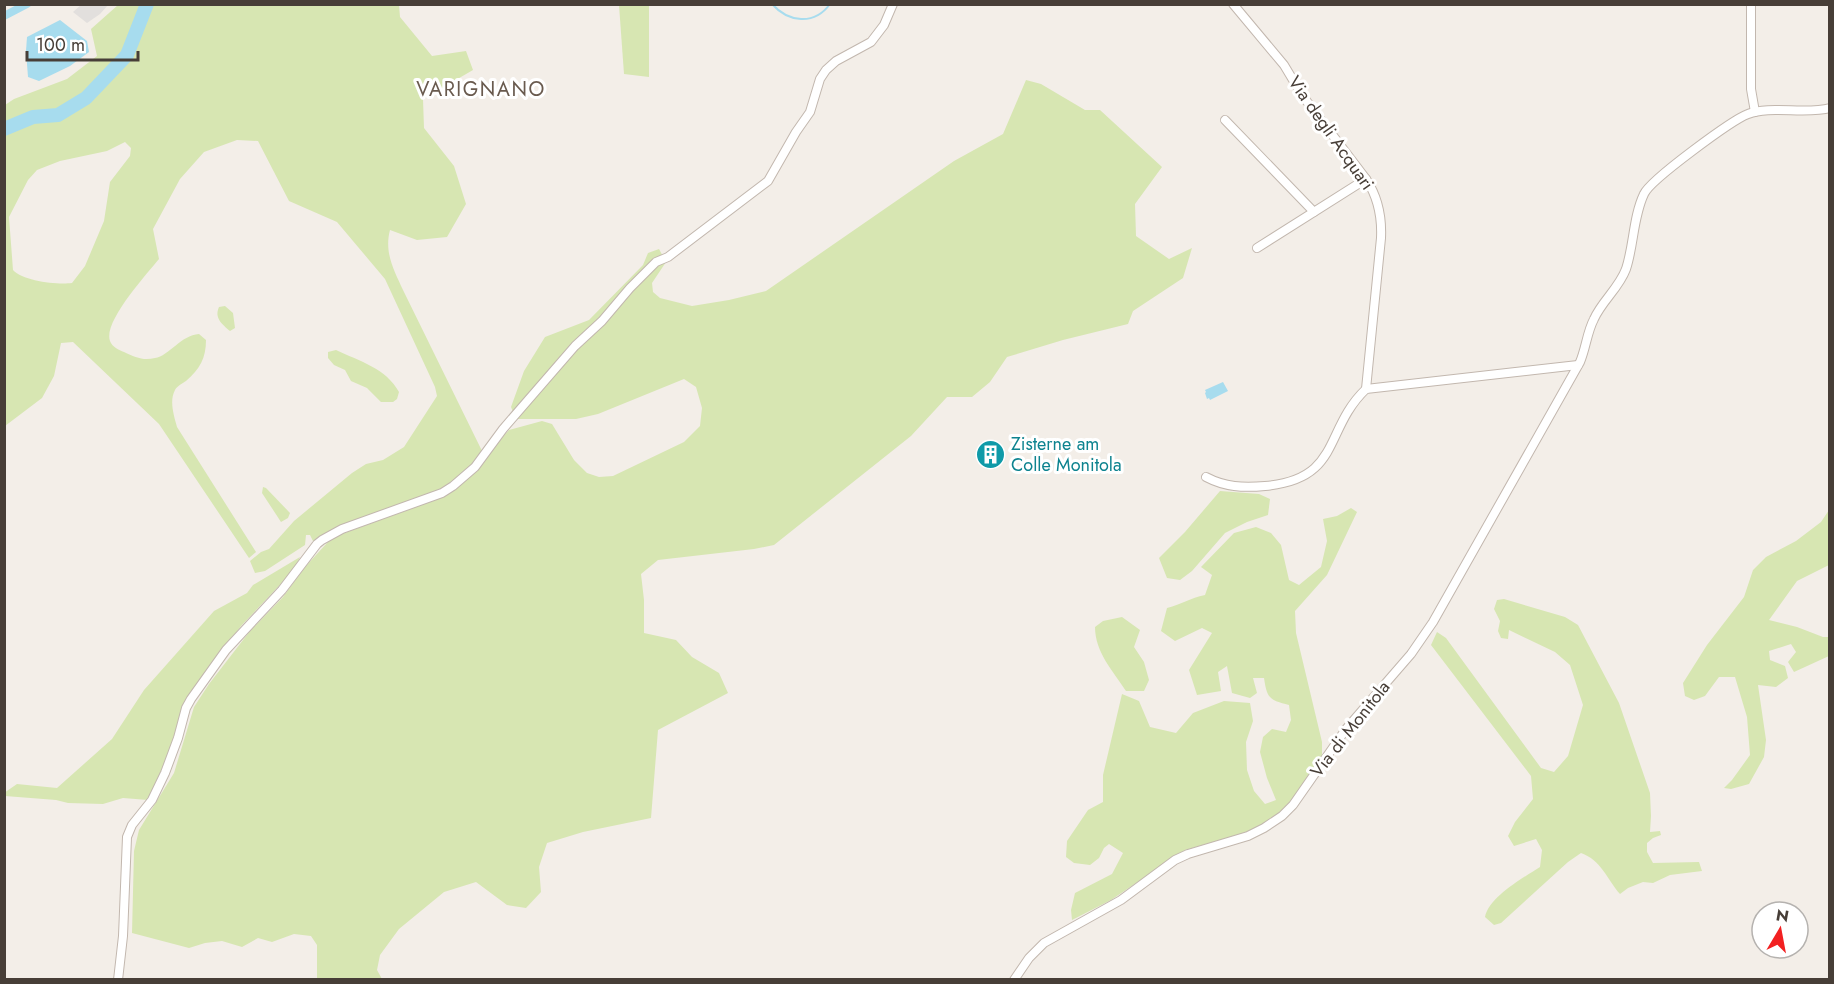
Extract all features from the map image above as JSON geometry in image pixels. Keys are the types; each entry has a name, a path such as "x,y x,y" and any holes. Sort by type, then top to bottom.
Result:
{"street":[{"path":"118,980 123,936 127,837 132,825 152,800 161,782 178,738 186,708 226,650 282,590 322,540 342,530 442,493 475,467 503,429 575,346 602,321 656,262 668,257 768,181 810,112 820,79 826,70 836,61 871,42 884,25 893,4"},
{"name":"Via degli Acquari","path":"1233,4 1284,65 1300,92 1366,179 1377,203 1381,231 1366,389"},
{"path":"1751,4 1751,89 1755,112 1830,108"},
{"name":"Via di Monitola","path":"1014,980 1029,958 1044,943 1121,900 1175,860 1248,836 1268,826 1285,813 1346,729 1411,654 1427,632 1578,365 1594,319 1625,271 1639,208 1646,189 1702,145 1744,116 1755,112"},
{"path":"1225,120 1314,212"},
{"path":"1257,248 1366,179"},
{"path":"1206,477 1225,485 1244,488 1286,484 1302,477 1317,465 1331,446 1350,407 1366,389 1578,365"}],"green space":[{"path":"118,5 399,5 400,17 432,56 466,51 473,70 423,99 424,128 454,166 466,204 447,237 417,240 390,230 388,238 389,254 396,275 483,453 473,465 444,489 318,540 313,541 310,535 306,535 305,545 265,571 255,573 250,561 269,549 294,521 352,473 366,464 383,460 404,447 437,396 435,387 385,279 337,222 289,201 258,141 237,140 204,152 180,179 153,229 159,259 119,311 110,333 110,341 116,348 135,357 147,359 165,354 193,335 199,334 206,340 205,352 198,368 191,377 177,387 173,394 172,404 177,427 256,552 249,558 159,424 73,342 61,343 54,376 42,398 5,426 5,105 14,99 67,79 97,56 91,29","holes":["125,142 131,148 130,156 110,182 104,221 85,266 72,283 41,281 24,277 13,270 9,217 28,180 37,170 60,161 107,151"]},
{"path":"619,5 649,5 649,77 624,74"},
{"path":"1026,80 1041,84 1085,110 1100,110 1162,167 1135,204 1136,236 1169,259 1192,248 1183,278 1133,311 1128,324 1007,357 990,382 972,397 947,397 911,436 774,545 658,560 641,574 644,633 676,640 692,657 719,673 728,693 658,730 651,818 583,832 547,843 539,867 541,892 526,908 507,905 476,882 444,892 399,929 380,955 377,970 382,979 317,979 317,945 311,936 294,934 272,942 258,938 242,947 222,941 189,948 132,933 134,851 139,830 174,773 194,707 250,631 283,597 305,567 327,543 336,536 430,502 457,488 509,430 542,421 552,424 574,460 587,473 599,477 613,476 684,442 700,426 702,408 696,387 684,379 598,414 576,419 516,419 511,407 524,371 545,337 589,320 643,265 648,253 659,249 666,262 652,283 653,292 660,298 692,306 766,291 954,161 1003,134"},
{"path":"225,306 233,313 235,328 230,331 217,314 219,307"},
{"path":"336,350 371,366 387,377 399,392 397,399 393,402 381,402 367,388 351,381 345,370 334,365 328,358 328,352"},
{"path":"263,487 290,513 288,518 281,522 262,493"},
{"path":"1220,491 1259,494 1270,499 1268,515 1225,533 1192,571 1180,580 1167,578 1159,558"},
{"path":"1351,508 1357,512 1327,575 1295,611 1296,633 1322,742 1322,759 1290,804 1276,818 1246,833 1185,850 1111,900 1072,920 1071,910 1075,893 1112,874 1123,853 1109,844 1099,858 1090,865 1074,863 1066,857 1067,841 1088,810 1103,802 1103,775 1122,694 1139,701 1150,727 1176,733 1193,713 1224,701 1250,703 1253,721 1246,742 1247,770 1254,791 1265,804 1276,800 1260,752 1263,737 1272,729 1286,732 1291,720 1289,705 1270,697 1264,678 1253,678 1257,693 1250,698 1232,693 1227,666 1218,672 1221,691 1197,695 1189,670 1212,633 1202,628 1175,641 1161,631 1167,608 1205,595 1212,575 1201,567 1234,533 1256,527 1271,533 1281,545 1289,580 1299,585 1321,567 1327,541 1323,519 1337,516"},
{"path":"1829,510 1829,565 1797,581 1769,620 1829,637 1829,656 1794,672 1788,662 1796,652 1791,644 1769,651 1770,660 1785,666 1788,678 1776,687 1758,685 1766,740 1764,757 1749,784 1731,789 1724,788 1750,755 1747,717 1735,677 1719,677 1705,696 1694,700 1685,696 1683,683 1707,645 1744,597 1753,570 1766,557 1796,541 1821,522"},
{"path":"300,557 295,569 241,626 188,696 171,749 148,800 123,798 103,804 68,803 5,796 4,793 17,784 57,788 112,739 144,690 214,611 247,593 253,585"},
{"path":"1504,599 1565,617 1578,625 1619,703 1650,793 1650,832 1660,831 1661,835 1647,843 1647,852 1653,863 1699,862 1702,871 1670,875 1653,883 1643,882 1620,894 1599,865 1581,853 1501,923 1494,925 1485,917 1493,902 1500,895 1540,867 1542,850 1536,839 1514,846 1508,836 1515,822 1533,799 1531,776 1431,645 1437,632 1446,638 1541,768 1554,772 1568,756 1583,705 1570,665 1555,652 1509,630 1508,639 1501,638 1498,631 1500,621 1494,609 1497,600"},
{"path":"1122,617 1140,630 1134,647 1144,662 1149,680 1144,691 1126,691 1098,645 1095,627 1103,621"}],"shaded area":[{"path":"82,4 108,5 87,23 73,12"}],"water":[{"path":"60,20 87,41 89,52 70,66 39,81 28,77 27,37"},
{"path":"1223,382 1228,391 1210,400 1207,399 1205,390"}],"waterway":[{"path":"4,16 27,4"},
{"path":"4,129 33,117 58,115 86,98 127,55 147,4"},
{"path":"772,4 786,15 801,19 816,16 830,4"}],"place":[{"name":"Zisterne am Colle Monitola","path":"990,454"}],"district":[{"name":"VARIGNANO","path":"481,89"}]}
